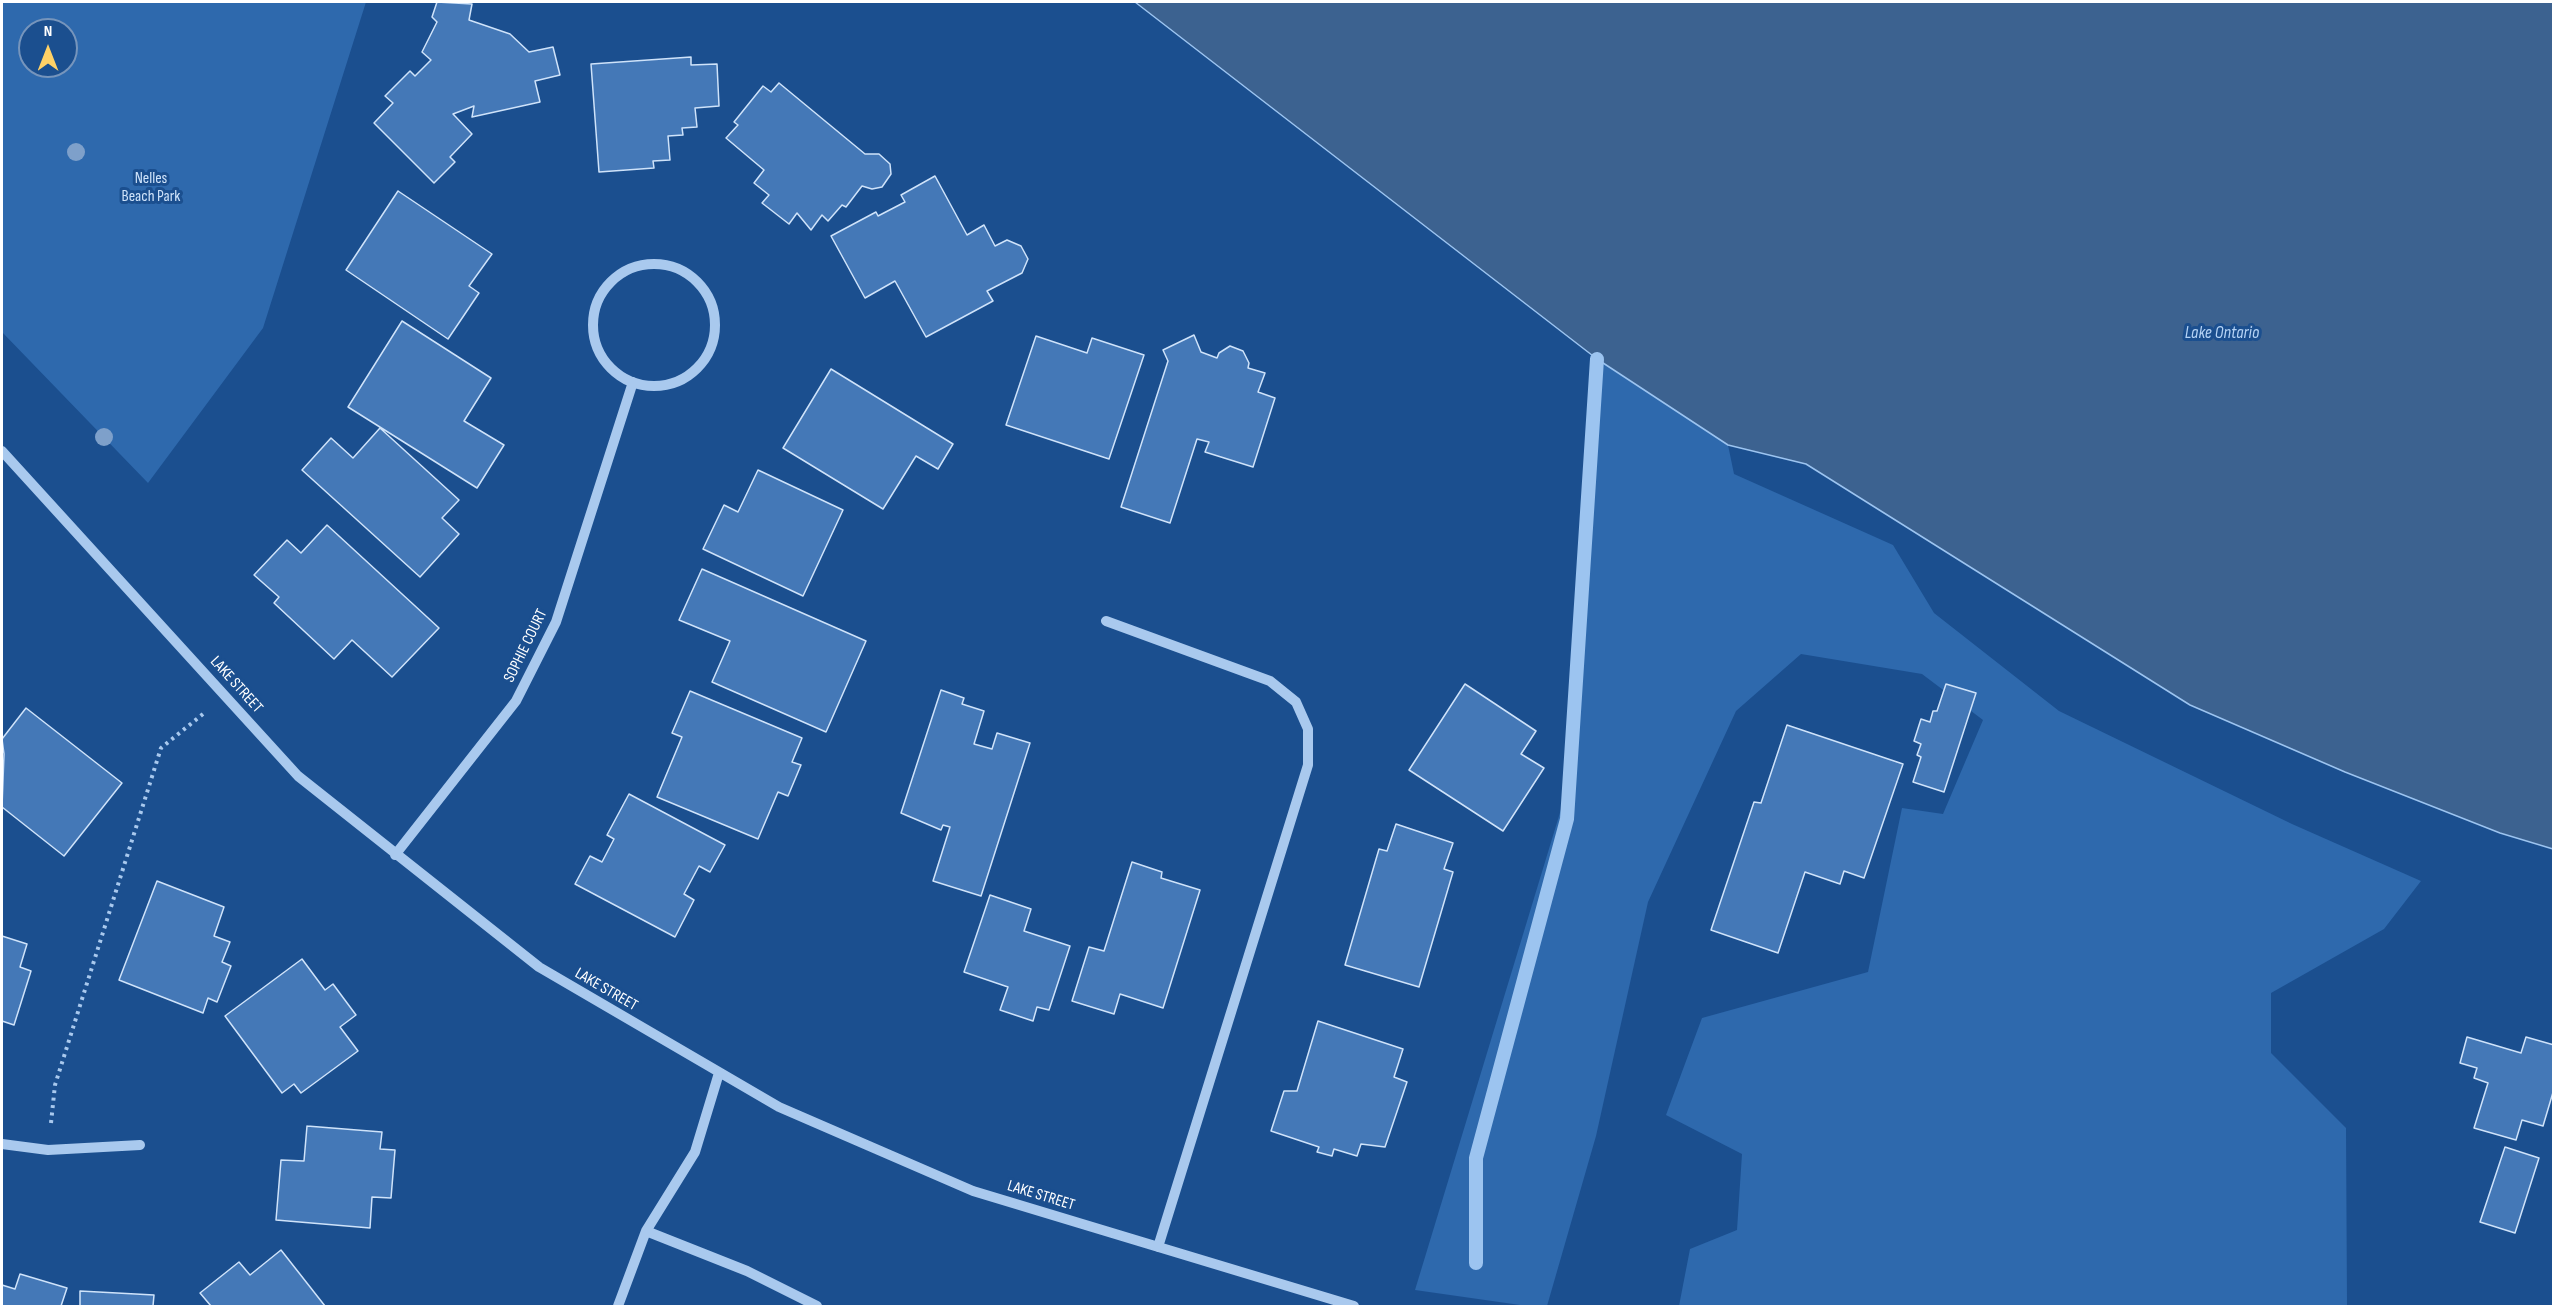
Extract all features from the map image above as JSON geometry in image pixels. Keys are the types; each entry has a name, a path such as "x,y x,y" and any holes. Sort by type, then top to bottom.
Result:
{"street":[{"path":"654,263 675,267 694,277 707,291 714,309 716,328 712,347 702,363 688,376 670,384 652,386 633,382 614,372 600,355 594,335 594,314 601,294 614,278 633,267 654,263"},
{"name":"SOPHIE COURT","path":"395,855 516,700 556,622 633,382"},
{"name":"LAKE STREET","path":"2,450 298,776 539,967 779,1107 973,1191 1354,1306"},
{"path":"1106,621 1270,681 1296,702 1308,729 1308,765 1158,1247"},
{"path":"618,1306 646,1231 695,1152 719,1073"},
{"path":"2,1144 48,1150 140,1145"},
{"path":"646,1231 747,1271 817,1306"}],"path":[{"path":"48,1150 55,1085 161,748 226,696"}],"green space":[{"name":"Nelles Beach Park","path":"2,2 366,2 263,328 148,483 2,332"},
{"path":"1597,359 1728,445 1734,474 1893,545 1934,613 2059,711 2292,824 2421,881 2384,929 2271,993 2271,1053 2346,1128 2347,1306 1679,1306 1690,1249 1737,1230 1742,1154 1666,1115 1702,1018 1868,972 1902,808 1943,814 1983,720 1922,674 1801,654 1736,711 1648,902 1596,1136 1547,1306 1527,1306 1415,1290 1569,783"}],"water":[{"name":"Lake Ontario","path":"1135,2 2553,2 2553,849 2500,833 2345,772 2190,705 1806,464 1728,445 1597,359"}],"building":[{"path":"437,2 472,4 469,20 510,34 529,52 553,47 560,75 535,81 540,102 472,117 474,106 453,114 472,134 450,157 455,162 434,183 374,123 393,103 385,96 410,71 415,76 431,60 422,52 437,22 432,17"},
{"path":"691,57 691,65 717,64 719,106 695,108 697,127 682,128 683,135 668,136 670,160 653,161 654,168 599,172 591,64"},
{"path":"779,83 865,154 879,154 890,164 891,174 882,187 872,189 862,186 846,207 842,205 828,221 822,215 811,230 797,213 789,224 762,203 769,195 754,183 764,170 726,138 738,125 734,122 763,86 771,92"},
{"path":"935,176 967,235 984,225 995,246 1007,240 1021,246 1028,259 1022,273 987,291 993,301 926,337 895,281 865,298 831,236 876,212 878,216 905,202 901,195"},
{"path":"398,191 492,254 469,286 479,293 448,339 346,270"},
{"path":"402,321 491,378 464,421 504,445 477,488 348,407"},
{"path":"1194,335 1201,352 1217,358 1219,353 1230,346 1243,351 1249,363 1248,368 1265,373 1258,392 1275,398 1253,467 1205,452 1209,442 1197,439 1170,523 1121,507 1168,361 1163,350"},
{"path":"1036,336 1087,353 1092,338 1144,355 1109,459 1006,425"},
{"path":"831,369 953,444 938,469 916,456 883,509 783,448"},
{"path":"380,428 459,500 442,518 459,534 420,577 302,470 331,438 353,458"},
{"path":"758,470 843,510 803,596 703,549 724,505 738,512"},
{"path":"327,525 439,628 392,677 352,640 334,659 274,603 279,597 254,575 287,540 301,553"},
{"path":"702,569 866,641 826,732 712,682 730,641 679,620"},
{"path":"1465,684 1536,731 1521,754 1544,768 1503,831 1409,770"},
{"path":"1946,684 1976,693 1944,792 1913,782 1921,757 1917,755 1921,744 1914,741 1921,719 1930,722 1933,711 1937,711"},
{"path":"941,690 964,698 962,704 984,711 974,744 992,749 997,733 1030,743 981,896 933,881 950,827 943,825 941,830 901,813"},
{"path":"690,691 802,738 792,762 801,765 788,796 778,792 758,839 657,797 682,737 672,733"},
{"path":"26,708 122,783 64,856 2,807 4,754 2,739"},
{"path":"1787,725 1903,764 1864,878 1844,871 1840,884 1805,872 1778,953 1711,930 1754,802 1761,803"},
{"path":"629,794 725,845 710,872 699,866 684,894 694,900 675,937 575,884 590,856 602,862 614,839 607,835"},
{"path":"1396,824 1453,843 1444,869 1453,872 1419,987 1345,965 1379,849 1387,851"},
{"path":"1132,862 1162,872 1161,878 1200,890 1163,1008 1120,994 1114,1014 1072,1001 1089,947 1104,951"},
{"path":"157,881 224,907 214,936 230,942 222,962 231,966 217,1002 208,998 203,1013 119,980"},
{"path":"990,895 1031,909 1024,931 1070,946 1049,1010 1037,1007 1033,1021 1000,1010 1008,987 964,972"},
{"path":"2,936 27,944 20,967 31,971 14,1025 2,1021"},
{"path":"302,959 325,990 333,984 356,1015 340,1027 358,1051 301,1093 294,1084 282,1093 225,1016"},
{"path":"1318,1021 1403,1049 1394,1077 1407,1082 1385,1147 1361,1144 1357,1156 1334,1149 1332,1156 1317,1152 1319,1147 1271,1131 1284,1091 1297,1091"},
{"path":"2467,1037 2521,1053 2526,1037 2554,1045 2554,1089 2543,1126 2522,1120 2516,1140 2474,1128 2488,1083 2474,1078 2477,1068 2460,1063"},
{"path":"307,1126 382,1132 380,1149 395,1150 391,1198 372,1197 370,1228 276,1220 281,1160 304,1161"},
{"path":"2505,1147 2539,1158 2515,1233 2480,1222"},
{"path":"281,1250 325,1306 211,1306 200,1293 239,1262 250,1275"},
{"path":"20,1274 67,1288 61,1306 2,1306 2,1285 15,1289"},
{"path":"80,1291 154,1295 153,1306 80,1306"}],"waterway":[{"path":"1476,1263 1476,1158 1567,819 1597,359"}]}
